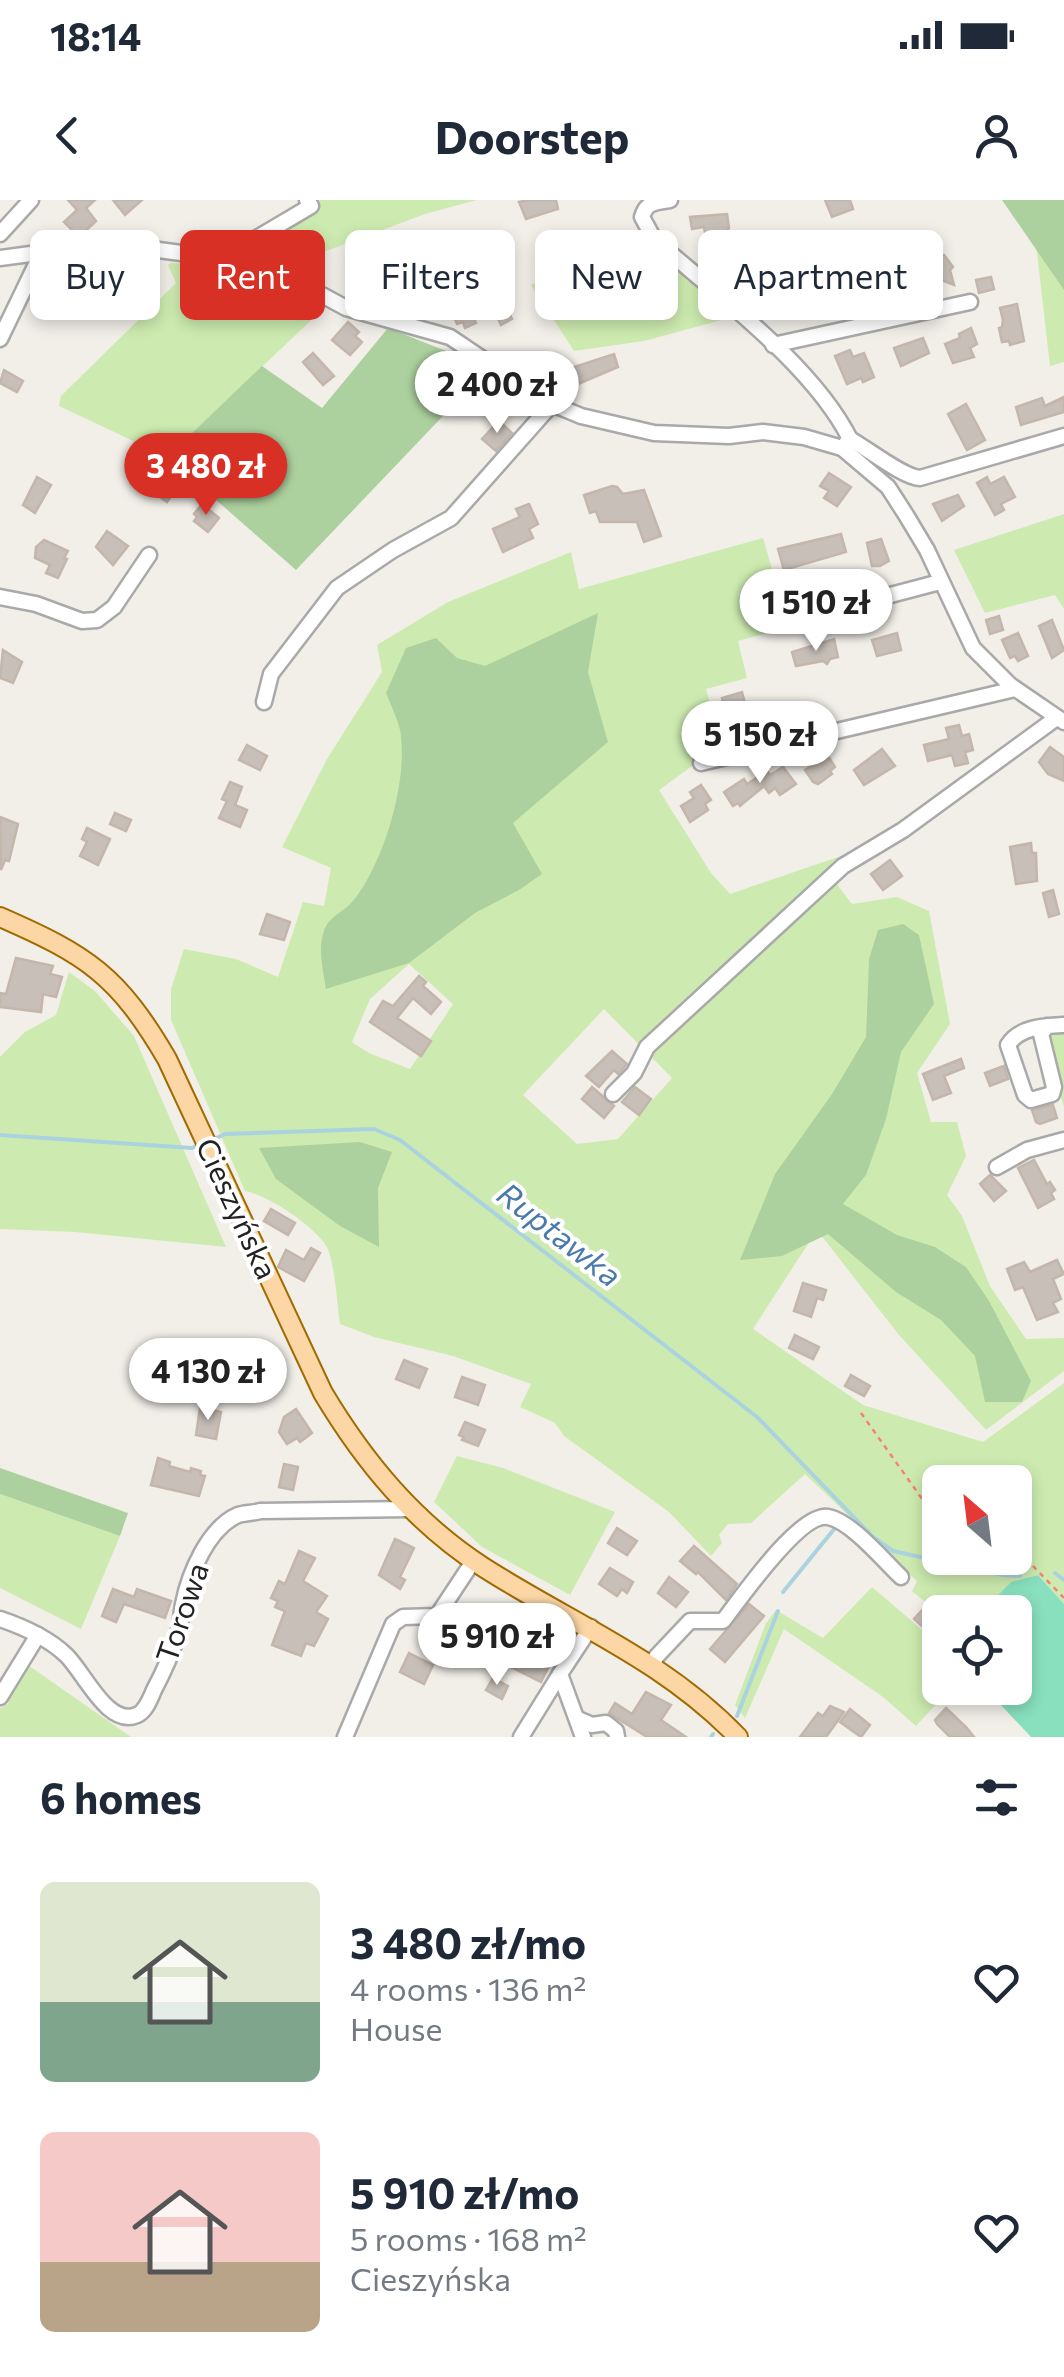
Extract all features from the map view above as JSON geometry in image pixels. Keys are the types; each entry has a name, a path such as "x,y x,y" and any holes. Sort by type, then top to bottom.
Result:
{"main road":[{"name":"Cieszyńska","path":"0,917 54,941 111,980 148,1026 322,1393 350,1440 379,1477 411,1509 474,1560 653,1665 702,1702 738,1737"}],"street":[{"path":"0,234 31,200"},
{"path":"270,230 311,206 307,200"},
{"path":"613,1094 634,1074 647,1047 843,866 903,830 1060,720 993,671 974,648 927,550 888,487 846,443 836,412 773,346 654,239 642,217 644,210 651,203 670,200"},
{"path":"0,258 30,254"},
{"path":"0,339 30,277"},
{"path":"325,297 346,308 450,336 552,404 581,416 654,433 710,436 763,432 846,443 886,459 907,478 920,478 1064,436"},
{"path":"773,346 970,302"},
{"path":"264,702 271,674 337,588 451,518 552,404"},
{"path":"0,597 36,604 82,621 97,620 114,607 149,554"},
{"path":"780,624 940,582"},
{"path":"701,762 1015,689"},
{"path":"1047,1026 1042,1034 1054,1087 1052,1094 1031,1100 1025,1095 1008,1045 1013,1037 1047,1026 1064,1025"},
{"path":"997,1167 1026,1150 1064,1140"},
{"name":"Torowa","path":"0,1619 38,1635 69,1658 105,1706 123,1717 136,1715 144,1711 156,1688 178,1632 183,1601 199,1559 224,1526 238,1515 260,1511 411,1509"},
{"path":"653,1665 690,1621 723,1621 774,1553 816,1518 829,1517 848,1528 901,1577"},
{"path":"345,1737 393,1624 403,1617 437,1616 474,1560"},
{"path":"521,1737 591,1628"},
{"path":"0,1697 38,1635"},
{"path":"560,1674 582,1737"},
{"path":"578,1719 592,1725 606,1723 617,1737"}],"path":[{"path":"860,1413 922,1499"},
{"path":"1032,1565 1064,1598"}],"green space":[{"path":"318,200 477,200 382,230 345,230 345,244 325,252 325,230 286,230 320,208"},
{"path":"1002,200 1064,200 1064,290"},
{"path":"1031,200 1064,200 1064,362 1050,366"},
{"path":"180,264 180,320 311,320 167,457 59,406 61,396 138,320 160,320 160,299 176,283 168,265"},
{"path":"678,268 698,287 698,320 722,320 644,341 574,351 554,320 678,320"},
{"path":"388,328 469,360 485,372 296,570 167,457 262,366 322,408"},
{"path":"1064,514 1064,609 1055,595 985,613 954,550"},
{"path":"763,538 789,627 738,641 747,678 706,689 722,751 710,753 659,790 711,873 730,894 876,844 893,842 836,883 852,904 897,897 929,911 950,1024 917,1073 931,1122 957,1122 966,1156 947,1195 962,1216 990,1286 1026,1339 1064,1338 1064,1371 986,1430 899,1335 817,1230 753,1329 863,1405 983,1442 1064,1383 1064,1604 1038,1575 1011,1582 998,1595 922,1595 922,1599 912,1591 917,1581 805,1474 751,1523 728,1524 719,1535 722,1543 711,1556 669,1512 564,1436 555,1423 520,1407 531,1384 453,1356 374,1337 340,1324 325,1244 289,1212 245,1191 171,1020 171,989 184,949 236,959 278,977 303,902 324,906 331,868 282,847 327,759 382,672 377,645 448,602 571,552 579,589","holes":["409,964 453,1004 410,1069 352,1042 370,999","604,1009 672,1078 618,1139 577,1144 523,1095"]},
{"path":"598,613 588,672 608,742 513,823 542,874 475,913 409,963 326,989 321,950 325,928 364,885 392,820 402,750 400,730 386,693 406,648 436,638 457,658 485,666"},
{"path":"903,924 919,935 934,1004 901,1052 886,1119 866,1175 843,1204 897,1235 935,1247 966,1267 989,1301 1031,1381 1022,1402 985,1402 975,1356 941,1320 896,1292 828,1234 782,1256 740,1260 775,1174 832,1094 866,1037 869,959 878,930"},
{"path":"69,972 95,991 134,1036 226,1247 0,1229 0,1057 25,1032 56,1015"},
{"path":"1064,1027 1064,1107 1043,1043 1056,1029"},
{"path":"360,1142 392,1152 378,1188 379,1247 340,1226 276,1179 259,1148"},
{"path":"457,1456 503,1468 615,1512 570,1595 482,1547 434,1502"},
{"path":"0,1468 128,1513 120,1536 0,1494"},
{"path":"0,1494 120,1536 81,1629 0,1588"},
{"path":"1038,1575 1064,1604 1064,1737 1031,1737 1001,1705 1032,1705 1032,1595 998,1595 1011,1582"},
{"path":"872,1587 922,1630 922,1705 935,1705 916,1726 883,1697 784,1629 745,1718 735,1705 766,1623 776,1610 823,1638"},
{"path":"15,1656 131,1737 0,1737 0,1708 9,1703 0,1697 0,1681"}],"building":[{"path":"68,200 95,200 86,208 96,221 86,230 72,230 64,222 77,210"},
{"path":"113,200 142,200 125,215"},
{"path":"556,200 558,209 526,219 519,202"},
{"path":"825,200 850,200 853,209 832,217"},
{"path":"727,214 729,228 692,229 690,217"},
{"path":"943,255 953,267 950,270 954,285 943,281"},
{"path":"991,277 994,289 979,293 976,280"},
{"path":"1017,304 1024,341 1010,345 1009,341 1002,342 1000,308"},
{"path":"455,320 476,323 465,328 463,322 457,324"},
{"path":"348,322 359,332 355,336 362,342 350,355 332,340"},
{"path":"971,328 977,344 970,348 974,357 953,363 945,344"},
{"path":"923,338 929,353 901,366 894,348"},
{"path":"850,350 853,357 864,353 874,377 847,384 835,356"},
{"path":"313,353 334,376 323,385 303,362"},
{"path":"614,354 618,367 571,387 565,370"},
{"path":"4,370 23,381 17,392 0,383"},
{"path":"1064,397 1064,412 1021,425 1016,407 1042,398 1045,406"},
{"path":"966,404 985,440 967,450 948,414"},
{"path":"499,421 512,433 496,451 482,439"},
{"path":"829,473 851,487 837,506 824,498 829,491 820,486"},
{"path":"161,475 177,488 167,502 150,490"},
{"path":"37,477 51,485 35,513 23,505"},
{"path":"987,477 990,484 1004,477 1015,497 1001,504 1004,510 995,515 977,483"},
{"path":"612,486 623,494 644,490 661,536 644,542 637,522 600,522 596,511 590,513 584,495"},
{"path":"958,495 964,506 942,521 933,504"},
{"path":"202,504 219,518 208,532 194,521"},
{"path":"529,504 538,524 529,529 533,538 503,552 493,529 520,517 516,509"},
{"path":"107,531 128,546 113,565 96,547"},
{"path":"841,534 846,552 784,570 778,549"},
{"path":"881,539 889,561 872,566 867,543"},
{"path":"44,540 68,551 58,578 46,573 50,565 35,558 36,547"},
{"path":"999,616 1003,630 990,634 986,620"},
{"path":"1052,620 1064,650 1052,658 1039,626"},
{"path":"897,633 901,650 877,656 872,640"},
{"path":"1018,633 1028,656 1018,661 1015,656 1010,658 1002,640"},
{"path":"834,639 838,657 827,664 823,661 796,666 792,652"},
{"path":"3,650 22,662 13,683 0,678"},
{"path":"742,692 747,711 727,719 722,698"},
{"path":"959,725 962,736 969,734 973,750 965,752 968,763 955,766 952,755 928,761 924,745 949,739 946,728"},
{"path":"247,745 267,756 260,770 239,760"},
{"path":"1050,747 1064,757 1064,781 1048,774 1039,762"},
{"path":"882,749 895,766 864,785 854,770"},
{"path":"828,756 835,767 830,771 832,774 818,784 813,782 805,770"},
{"path":"783,767 796,784 780,795 775,788 769,793 764,786 740,806 733,806 724,792 744,779 747,784 767,771 770,775"},
{"path":"230,782 242,787 235,805 247,810 240,827 219,818"},
{"path":"701,785 711,800 705,804 708,810 690,822 681,806 694,798 690,792"},
{"path":"115,813 131,820 126,831 110,824"},
{"path":"0,817 18,824 9,861 5,860 1,870"},
{"path":"87,828 110,839 98,865 80,856 87,842 82,839"},
{"path":"1031,843 1032,853 1036,853 1037,881 1016,884 1010,847"},
{"path":"890,860 902,876 883,890 871,874"},
{"path":"1053,890 1059,914 1049,917 1043,893"},
{"path":"267,914 290,922 284,940 260,934"},
{"path":"16,958 53,966 50,974 62,977 56,997 43,994 41,1012 0,1007 0,993 6,994"},
{"path":"419,976 426,982 423,986 441,1002 431,1014 413,998 397,1018 431,1041 421,1056 370,1022 383,1001 393,1006"},
{"path":"612,1051 627,1064 618,1074 614,1070 599,1087 586,1076"},
{"path":"961,1059 964,1068 944,1076 951,1093 933,1100 923,1074"},
{"path":"1004,1066 1008,1079 990,1086 985,1073"},
{"path":"592,1087 614,1106 604,1118 582,1099"},
{"path":"635,1087 651,1099 639,1115 622,1102"},
{"path":"1053,1105 1057,1118 1036,1122 1032,1110"},
{"path":"1034,1160 1047,1184 1050,1182 1055,1190 1051,1193 1054,1199 1038,1208 1018,1168"},
{"path":"990,1175 1006,1191 994,1201 980,1184"},
{"path":"271,1209 295,1223 288,1235 264,1221"},
{"path":"311,1248 320,1253 304,1281 278,1267 286,1250 304,1260"},
{"path":"1057,1260 1064,1274 1053,1279 1061,1299 1053,1303 1058,1312 1037,1320 1023,1287 1015,1290 1007,1269 1024,1262 1030,1272"},
{"path":"803,1283 826,1290 823,1300 817,1298 811,1317 794,1311"},
{"path":"795,1335 819,1347 813,1359 789,1348"},
{"path":"404,1360 427,1369 419,1388 396,1379"},
{"path":"851,1375 870,1386 864,1396 845,1386"},
{"path":"462,1377 485,1385 478,1405 455,1397"},
{"path":"200,1408 221,1412 216,1439 196,1435"},
{"path":"296,1409 312,1433 300,1442 297,1438 287,1444 279,1432 284,1417"},
{"path":"465,1422 485,1430 478,1446 459,1435"},
{"path":"158,1458 170,1462 169,1466 201,1471 200,1475 205,1476 199,1496 151,1485"},
{"path":"284,1464 298,1467 293,1490 279,1487"},
{"path":"617,1528 637,1541 627,1555 608,1543"},
{"path":"395,1539 414,1548 400,1577 405,1580 400,1589 379,1575"},
{"path":"694,1546 737,1584 726,1600 698,1572 680,1561"},
{"path":"299,1551 315,1558 303,1581 327,1596 316,1612 328,1619 314,1646 306,1643 301,1656 272,1645 285,1611 275,1607 278,1601 271,1598 279,1581 285,1584"},
{"path":"610,1568 633,1582 627,1593 622,1589 617,1596 599,1584"},
{"path":"669,1577 688,1592 676,1607 658,1593"},
{"path":"113,1589 134,1597 137,1589 171,1601 165,1618 124,1604 116,1622 102,1616"},
{"path":"749,1604 764,1616 725,1662 710,1649"},
{"path":"922,1610 922,1626 914,1619"},
{"path":"453,1621 475,1631 467,1649 445,1638"},
{"path":"520,1650 549,1666 541,1682 511,1667"},
{"path":"409,1653 433,1665 424,1684 400,1672"},
{"path":"493,1678 508,1686 502,1699 486,1690"},
{"path":"646,1692 671,1705 661,1720 686,1737 647,1737 609,1713 615,1703 632,1714"},
{"path":"830,1706 844,1712 826,1737 800,1737 818,1713 823,1716"},
{"path":"946,1708 974,1737 950,1737 937,1724 935,1720"},
{"path":"850,1709 870,1725 861,1737 840,1722"}],"waterway":[{"name":"Ruptawka","path":"212,1140 225,1134 374,1129 400,1140 757,1417 873,1537 893,1551 1020,1576"},
{"name":"Ruptawka","path":"0,1135 192,1148 198,1145"},
{"path":"783,1592 835,1528"},
{"name":"Ruptawka","path":"1055,1573 1064,1580"},
{"path":"737,1716 778,1611"}]}
